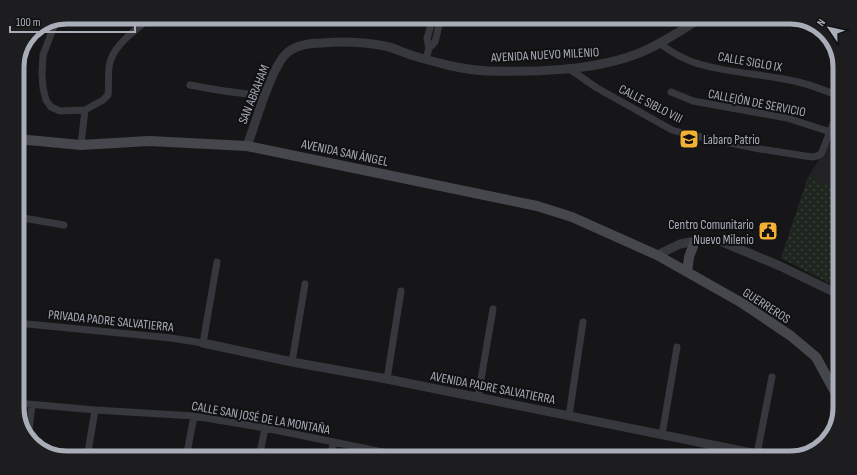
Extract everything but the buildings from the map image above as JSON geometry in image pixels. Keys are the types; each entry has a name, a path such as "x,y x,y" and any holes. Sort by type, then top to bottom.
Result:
{"main road":[{"name":"AVENIDA SAN ÁNGEL","path":"24,140 81,145 149,141 247,146 537,206 572,217 657,255"},
{"path":"687,272 689,257 695,241"},
{"name":"GUERREROS","path":"657,255 742,303 792,336 816,357 833,388"}],"street":[{"path":"54,26 43,55 42,74 46,100 51,107 60,111 85,110 104,100 108,95 109,68 115,49 143,24"},
{"path":"426,60 429,48 427,40 431,24"},
{"path":"429,48 435,42 439,24"},
{"name":"AVENIDA NUEVO MILENIO","path":"426,60 487,71 568,68 606,64 635,54 691,24"},
{"name":"SAN ABRAHAM","path":"247,146 275,69 288,52 307,44 361,42 386,46 426,60"},
{"name":"CALLE SIGLO IX","path":"658,43 676,54 698,64 724,70 802,83 833,94"},
{"name":"CALLE SIBLO VIII","path":"568,68 620,102 672,130 686,134 760,149 812,157 821,154 833,124"},
{"path":"190,85 222,91 266,95"},
{"name":"CALLEJÓN DE SERVICIO","path":"671,92 693,101 787,118 833,132"},
{"path":"81,145 85,110"},
{"path":"24,218 64,225"},
{"path":"657,255 680,244 695,241 720,241 780,266 833,292"},
{"path":"203,343 217,262"},
{"path":"292,362 304,284"},
{"path":"387,379 401,291"},
{"path":"478,397 493,309"},
{"path":"569,416 583,322"},
{"name":"PRIVADA PADRE SALVATIERRA","path":"24,324 164,337 203,343"},
{"name":"AVENIDA PADRE SALVATIERRA","path":"203,343 742,451"},
{"path":"662,435 677,346"},
{"path":"758,451 772,377"},
{"name":"CALLE SAN JOSÉ DE LA MONTAÑA","path":"24,404 194,416 265,428 372,451"},
{"path":"29,429 32,405"},
{"path":"88,451 95,410"},
{"path":"187,451 194,416"},
{"path":"260,451 265,428"},
{"path":"332,451 333,442"}],"shaded area":[{"path":"833,137 833,188 808,177"},
{"path":"808,177 833,188 833,285 781,258"}],"place":[{"name":"Labaro Patrio","path":"689,139"},
{"name":"Centro Comunitario Nuevo Milenio","path":"768,231"}]}
